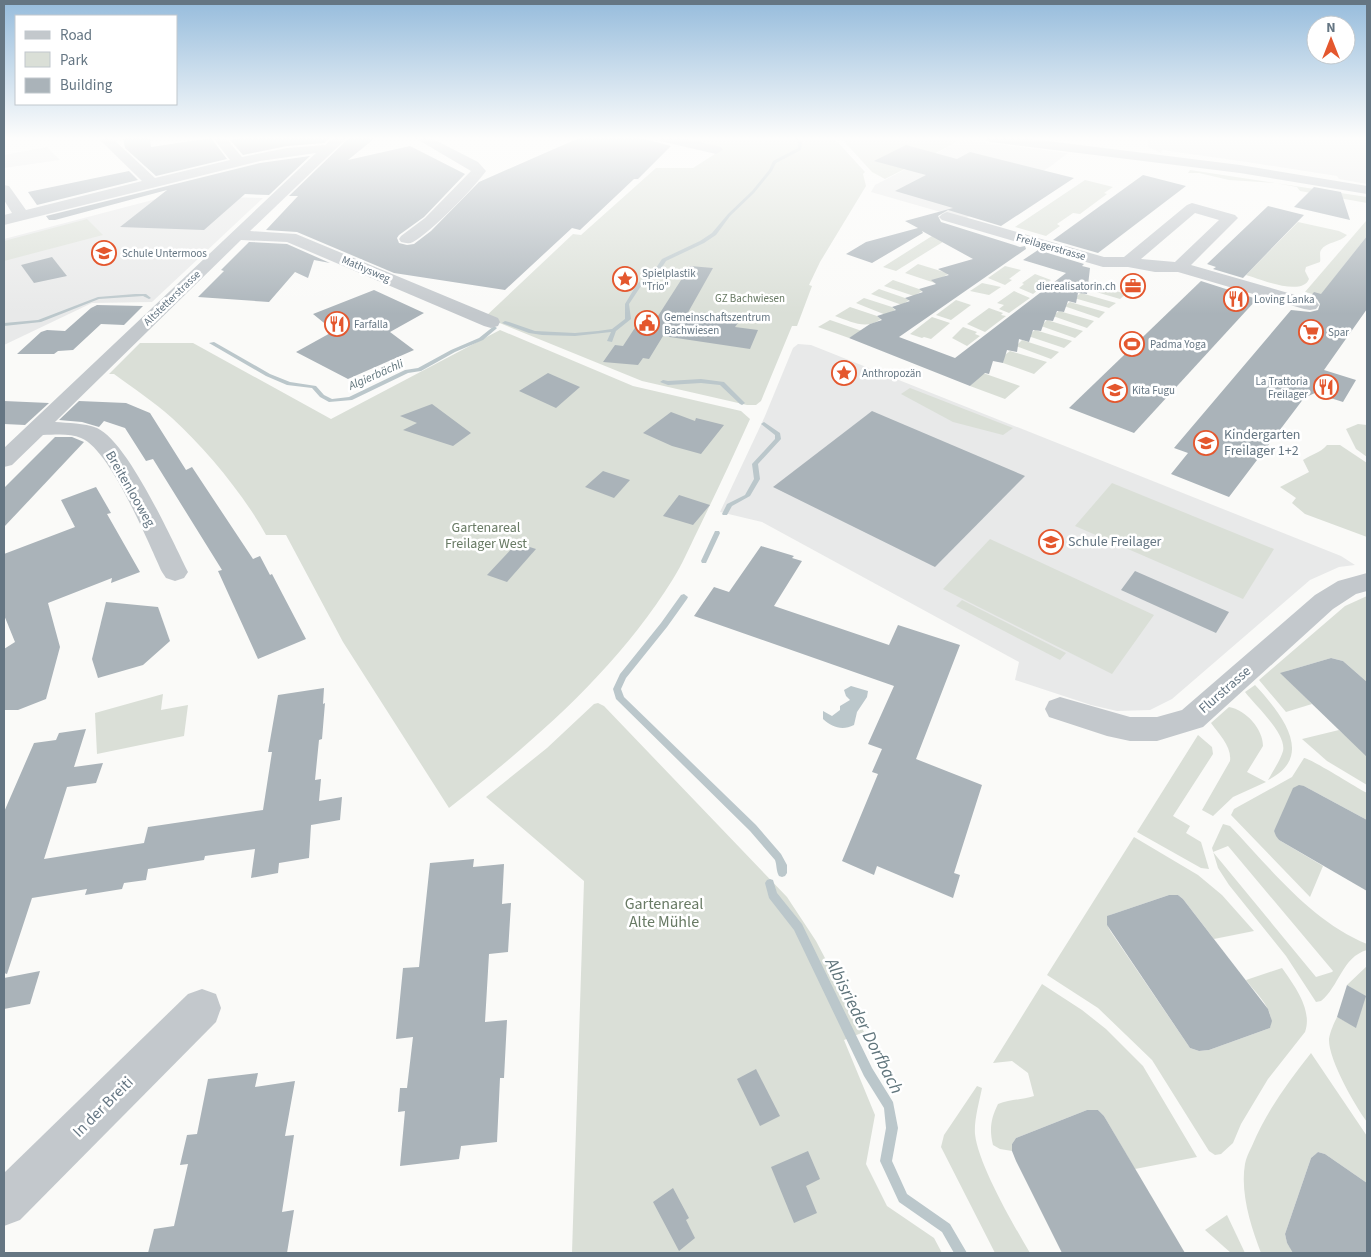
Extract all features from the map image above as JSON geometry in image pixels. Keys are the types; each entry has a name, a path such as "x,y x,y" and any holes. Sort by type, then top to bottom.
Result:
{"street":[{"path":"9,197 18,211 24,215"},
{"path":"4,220 95,197"},
{"name":"Altstetterstrasse","path":"4,460 277,197"},
{"path":"407,239 430,221 454,197"},
{"path":"1128,262 1192,208 1230,218 1179,267"},
{"name":"Freilagerstrasse","path":"947,217 1103,262 1128,262 1155,267 1179,267 1310,305"},
{"name":"Mathysweg","path":"236,235 290,237 491,322"},
{"name":"Breitenlooweg","path":"36,428 74,430 91,434 103,443 124,473 175,572"},
{"name":"Flurstrasse","path":"1060,709 1107,724 1130,729 1157,729 1192,719 1324,602 1346,587 1367,582"},
{"name":"In der Breiti","path":"4,1204 202,1008"}],"shaded area":[{"name":"Schule Untermoos","path":"165,197 263,198 152,302 92,303 4,345 4,239"},
{"path":"887,197 1001,197 965,219"},
{"name":"Schule Freilager","path":"798,344 811,345 1341,556 1355,565 1339,567 1310,580 1172,699 1150,710 1117,711 1091,705 1015,680 1019,662 762,522 720,512 765,416 793,348"},
{"path":"851,686 868,691 867,697 857,712 854,725 845,728 834,726 823,719 823,711 832,716 840,710 840,706 850,700 844,690"}],"green space":[{"name":"GZ Bachwiesen","path":"624,197 860,197 820,262 809,285 812,286 797,326 792,326 761,401 756,405 747,405 642,381 485,317 573,234 581,235"},
{"path":"1060,197 1103,197 1080,214 1073,213 1057,224 1060,226 1046,236 1015,227"},
{"path":"1332,197 1367,197 1367,203"},
{"path":"87,219 103,235 4,261 4,241"},
{"path":"1366,221 1367,236 1320,296 1305,292"},
{"path":"1298,222 1339,231 1347,235 1323,247 1320,251 1320,262 1306,267 1305,271 1309,279 1305,284 1298,287 1270,283 1246,275"},
{"path":"932,236 946,240 896,271 883,267"},
{"path":"918,264 948,274 940,279 932,280 935,283 905,273"},
{"path":"1005,266 1021,270 1009,279 1012,280 1005,285 988,278"},
{"path":"1035,274 1051,280 1033,294 1019,288 1024,284 1022,283"},
{"path":"893,280 922,291 914,296 884,286"},
{"path":"982,283 1001,287 989,295 970,291"},
{"path":"1092,284 1126,294 1120,299 1086,289"},
{"path":"879,289 909,300 902,305 871,294"},
{"path":"1014,291 1030,298 1009,313 999,309 1004,305 997,303"},
{"path":"1081,293 1116,303 1109,308 1074,298"},
{"path":"864,298 892,307 895,310 886,315 856,303"},
{"path":"956,300 971,305 951,320 936,315"},
{"path":"1070,302 1105,312 1099,318 1064,306"},
{"path":"850,307 881,319 870,324 859,324 835,316"},
{"path":"989,308 1006,316 985,332 967,324"},
{"path":"1059,311 1094,321 1087,328 1053,316"},
{"path":"932,317 950,323 931,339 910,334"},
{"path":"830,320 862,331 849,338 818,327"},
{"path":"1047,320 1083,331 1075,338 1041,326"},
{"path":"963,327 977,332 975,334 980,336 967,346 952,338"},
{"name":"Gartenareal Freilager West","path":"500,330 633,386 741,411 750,419 682,562 650,613 626,644 571,703 542,731 449,808 343,642 286,535 266,535 236,489 185,430 143,395 114,374 109,374 140,343 193,343 331,419"},
{"path":"1035,330 1072,341 1064,348 1028,336"},
{"path":"1022,340 1059,352 1051,359 1016,346"},
{"path":"1010,351 1047,362 1034,374 1003,363 1004,358 1002,357"},
{"path":"983,373 1020,386 1005,399 970,386"},
{"path":"910,388 1013,428 1003,435 953,422 901,394"},
{"path":"1358,424 1367,425 1367,457 1356,449 1346,429"},
{"path":"1327,445 1340,445 1367,463 1367,537 1305,514 1292,503 1296,498 1280,487 1309,472 1303,460 1319,452"},
{"path":"1112,483 1274,549 1243,599 1075,526"},
{"path":"990,539 1154,615 1112,674 943,589"},
{"path":"1367,596 1367,682 1343,661 1331,658 1287,671 1285,677 1312,704 1286,712 1259,680 1345,606"},
{"path":"962,600 1066,653 1060,660 956,606"},
{"path":"1255,685 1283,721 1292,747 1290,759 1283,770 1268,780 1282,755 1283,744 1275,728 1245,692"},
{"path":"163,694 161,710 188,705 184,736 97,754 95,713"},
{"name":"Gartenareal Alte Mühle","path":"598,703 604,706 787,897 816,941 864,1032 844,1040 875,1115 866,1164 887,1206 934,1238 942,1253 572,1253 584,881 486,797 547,748 594,704"},
{"path":"1229,707 1247,716 1260,733 1263,746 1247,772 1266,782 1233,797 1213,816 1202,810 1230,761 1230,756 1224,741 1211,723"},
{"path":"1339,730 1367,755 1367,785 1327,761 1302,739"},
{"path":"1198,735 1212,747 1213,754 1173,816 1190,826 1186,833 1201,842 1209,869 1201,868 1137,832"},
{"path":"1304,758 1367,793 1367,820 1304,786 1274,831 1279,840 1323,866 1310,897 1231,815 1234,809 1292,777"},
{"path":"1223,824 1230,826 1310,908 1347,934 1367,944 1367,950 1352,959 1321,1001 1316,1002 1286,956 1229,885 1218,868 1213,852 1212,848","holes":["1228,846 1333,971 1332,972 1316,977 1213,852"]},
{"path":"1134,837 1198,875 1222,895 1254,931 1214,939 1178,895 1169,895 1108,917 1107,924 1111,932 1190,1048 1199,1051 1209,1050 1270,1028 1271,1021 1268,1009 1246,980 1282,968 1297,990 1304,1007 1307,1024 1305,1032 1268,1079 1241,1124 1233,1143 1221,1154 1215,1155 1209,1151 1152,1060 1098,1008 1047,975"},
{"path":"1367,966 1367,1122 1349,1094 1337,1070 1329,1039 1337,1017 1356,1027 1365,996 1347,985"},
{"path":"1042,984 1082,1010 1106,1029 1143,1066 1197,1157 1135,1169 1104,1116 1098,1110 1087,1110 1016,1138 1012,1144 1012,1151 1000,1149 993,1145 991,1124 998,1104 1034,1096 1028,1073 1012,1061 993,1063"},
{"path":"1311,1053 1367,1136 1367,1183 1325,1154 1318,1152 1311,1158 1285,1234 1287,1243 1294,1253 1261,1253 1250,1221 1245,1198 1245,1162 1271,1109"},
{"path":"977,1086 982,1088 975,1123 978,1147 998,1195 1030,1253 995,1253 941,1147 944,1135"},
{"path":"1227,1215 1245,1253 1231,1253 1205,1230"}],"building":[{"path":"31,197 71,197 37,205"},
{"path":"124,197 142,197 55,220 49,220 46,216"},
{"path":"159,197 242,197 204,230 120,227"},
{"path":"297,197 443,197 424,217 399,235 397,238 399,243 407,245 414,244 431,231 465,197 615,197 580,230 572,228 505,290 394,273 297,232 266,230"},
{"path":"914,197 1046,197 1001,226 948,210 938,216 941,222 1020,247 1025,246 1026,249 899,337 955,358 1066,273 1023,260 1038,250 1084,264 1082,266 1090,268 1087,294 1078,293 1076,303 1068,301 1064,312 1057,311 1053,321 1045,320 1041,331 1033,330 1029,342 1019,339 1017,352 1007,350 1003,363 993,361 989,374 985,373 970,386 849,338 870,324 882,320 877,316 896,310 892,307 910,301 905,298 923,292 919,289 936,284 931,280 949,275 938,269 973,259 922,231 923,233 872,263 846,254 866,242 918,228 905,221 953,208"},
{"path":"1113,197 1172,197 1098,253 1053,240"},
{"path":"1304,197 1342,197 1350,220 1294,207"},
{"path":"1268,206 1304,215 1243,278 1213,269 1216,267 1207,264"},
{"path":"1367,236 1367,309 1324,370 1356,380 1343,402 1315,393 1304,398 1229,497 1171,474 1188,453 1174,448 1291,310 1310,312 1318,310 1320,304 1317,299 1310,297 1314,292 1321,294"},
{"path":"249,242 287,244 330,263 314,260 308,278 295,272 269,302 198,297"},
{"path":"52,257 67,276 34,283 21,265"},
{"path":"690,266 713,268 686,316 738,323 735,327 758,330 750,349 663,336 649,359 643,358 638,365 603,362 615,345 623,346 644,314 658,316"},
{"path":"1201,281 1257,299 1134,433 1069,408"},
{"path":"374,290 424,313 390,332 414,350 348,379 296,352 334,331 313,314"},
{"path":"97,305 143,306 124,325 101,324 73,350 58,351 54,354 17,354 41,332 47,330 65,331"},
{"path":"548,373 580,387 556,408 519,391"},
{"path":"4,401 49,403 25,425 4,424"},
{"path":"79,401 126,403 150,413 186,470 192,467 253,559 260,556 270,575 272,574 306,639 258,659 218,571 222,570 153,459 146,461 125,428 104,421 99,427 82,422 59,420"},
{"path":"432,404 471,433 453,446 403,430 417,423 400,416"},
{"path":"872,411 1025,476 935,567 773,487"},
{"path":"671,412 695,421 696,418 724,425 701,454 672,446 643,433"},
{"path":"55,437 72,437 84,442 4,527 4,488"},
{"path":"603,471 630,480 614,498 585,487"},
{"path":"96,487 111,513 107,514 140,572 111,583 112,578 48,603 60,647 46,699 18,710 4,710 4,649 15,642 4,615 4,554 75,527 61,500"},
{"path":"679,495 710,505 693,525 663,516"},
{"path":"517,543 536,549 507,582 487,575"},
{"path":"761,546 794,556 792,558 802,561 774,606 889,645 898,625 960,645 916,759 982,785 954,873 960,875 953,898 877,866 874,875 842,861 878,774 872,772 882,749 868,744 894,686 694,616 714,587 729,592"},
{"path":"1135,571 1229,612 1216,633 1121,590"},
{"path":"106,602 158,607 170,641 143,665 98,678 92,659"},
{"path":"1331,658 1343,661 1367,682 1367,757 1280,673"},
{"path":"324,688 323,704 325,703 322,739 319,740 315,780 321,779 319,801 342,797 340,820 311,825 309,858 279,863 278,873 251,878 255,849 205,856 204,860 148,869 146,880 124,883 122,889 85,895 87,889 32,898 7,974 4,973 4,812 34,743 56,740 59,733 86,729 74,767 103,763 96,783 67,787 44,859 144,843 148,827 263,810 272,752 268,752 278,695"},
{"path":"1299,785 1367,820 1367,891 1279,840 1276,836 1274,831 1293,788"},
{"path":"474,859 473,867 504,864 502,904 511,903 508,952 489,954 485,1022 507,1020 504,1078 500,1078 497,1142 461,1146 459,1159 400,1166 405,1111 398,1112 400,1088 407,1088 413,1037 396,1039 403,968 419,967 430,863"},
{"path":"1169,895 1178,895 1183,899 1268,1009 1272,1021 1270,1028 1209,1050 1199,1051 1190,1048 1107,925 1107,916"},
{"path":"40,971 30,1004 4,1009 4,978"},
{"path":"1347,985 1366,996 1356,1028 1337,1017"},
{"path":"756,1069 780,1116 760,1126 737,1079"},
{"path":"258,1073 255,1087 295,1081 285,1136 294,1135 282,1212 294,1210 287,1253 148,1253 154,1229 174,1226 188,1164 180,1165 187,1135 197,1134 208,1079"},
{"path":"1087,1110 1098,1110 1104,1116 1185,1253 1062,1253 1016,1161 1012,1151 1012,1144 1016,1138"},
{"path":"808,1151 820,1179 806,1186 817,1213 794,1223 771,1167"},
{"path":"1318,1152 1325,1154 1367,1183 1367,1253 1293,1253 1287,1243 1285,1234 1311,1158"},
{"path":"673,1188 689,1218 686,1220 695,1238 679,1251 653,1202"}],"waterway":[{"name":"Albisrieder Dorfbach","path":"614,330 628,319 627,304 639,285 658,269 664,260 702,242 714,234 729,215 748,197"},
{"name":"Algierbächli","path":"4,325 39,321 98,298 135,295 144,295 149,298"},
{"name":"Algierbächli","path":"505,323 542,334 587,334 614,330"},
{"name":"Algierbächli","path":"212,343 268,375 289,384 314,387 322,396 331,401 350,399 407,371 419,370 453,351 481,339 494,328"},
{"name":"Albisrieder Dorfbach","path":"610,341 614,330"},
{"name":"Albisrieder Dorfbach","path":"663,382 701,381 722,383 742,403"},
{"name":"Albisrieder Dorfbach","path":"725,514 729,505 747,496 757,479 755,464 778,439 778,434 764,424"},
{"name":"Albisrieder Dorfbach","path":"704,561 717,533"},
{"name":"Albisrieder Dorfbach","path":"684,597 623,676 617,689 620,699 753,828 778,857 782,865 782,873"},
{"name":"Albisrieder Dorfbach","path":"770,883 772,895 798,927 868,1072 889,1106 892,1128 886,1161 903,1198 946,1228 961,1253"}],"place":[{"name":"Schule Untermoos","path":"104,253"},
{"name":"Spielplastik \"Trio\"","path":"625,279"},
{"name":"dierealisatorin.ch","path":"1133,286"},
{"name":"Loving Lanka","path":"1236,299"},
{"name":"Gemeinschaftszentrum Bachwiesen","path":"647,323"},
{"name":"Farfalla","path":"337,324"},
{"name":"Spar","path":"1311,332"},
{"name":"Padma Yoga","path":"1132,344"},
{"name":"Anthropozän","path":"844,373"},
{"name":"La Trattoria Freilager","path":"1326,387"},
{"name":"Kita Fugu","path":"1115,390"},
{"name":"Kindergarten Freilager 1+2","path":"1206,443"},
{"name":"Schule Freilager","path":"1051,542"}]}
